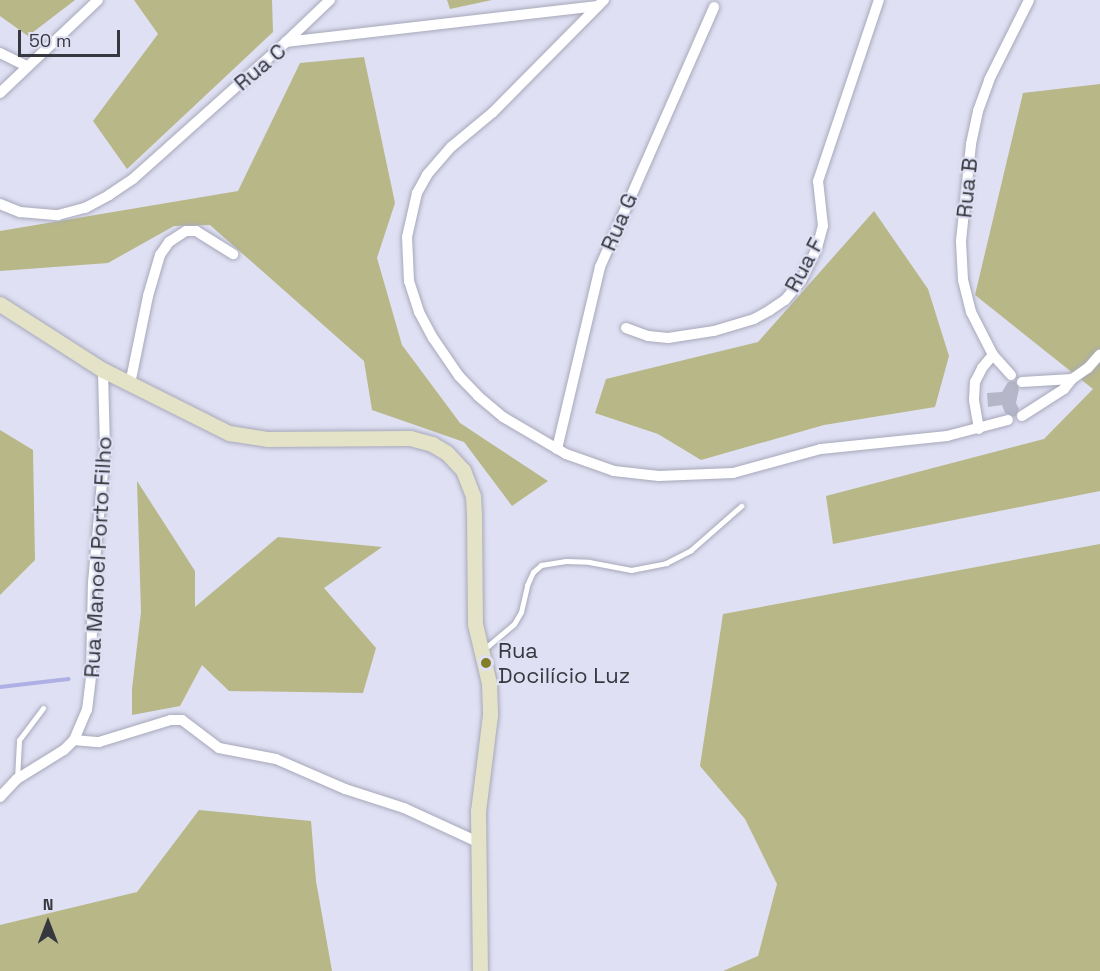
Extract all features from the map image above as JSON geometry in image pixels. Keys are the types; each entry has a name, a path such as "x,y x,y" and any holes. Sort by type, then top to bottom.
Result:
{"main road":[{"path":"0,304 103,370 240,436 285,440 402,437 432,444 447,453 463,470 472,496 475,539 474,611 487,672 490,715 478,811 480,971"}],"street":[{"path":"0,93 98,0"},
{"path":"286,42 330,0"},
{"name":"Rua F","path":"626,328 648,336 668,338 687,338 714,332 745,322 770,310 785,300 801,281 817,248 823,226 818,181 879,0"},
{"name":"Rua B","path":"1011,375 993,355 971,312 963,280 961,241 971,144 978,111 989,80 1029,0"},
{"path":"601,3 570,37 492,113 451,147 427,175 417,193 407,237 409,281 419,312 444,356 478,396 503,417 557,449 590,464 614,471 659,476 733,473 837,446 947,436 1008,420"},
{"name":"Rua C","path":"0,204 20,213 58,215 85,208 110,195 133,179 286,42 601,3"},
{"name":"Rua G","path":"557,449 600,267 714,7"},
{"path":"0,52 27,66"},
{"path":"130,384 148,296 160,255 169,242 186,231 196,231 232,254"},
{"path":"1022,416 1064,389 1100,354"},
{"path":"979,429 974,400 975,382 982,368 993,355"},
{"name":"Rua Manoel Porto Filho","path":"74,740 87,710 90,694 93,583 105,448 103,370"},
{"path":"1022,382 1072,379"},
{"path":"0,797 17,779 64,750 74,740 99,742 171,720 182,720 219,748 276,759 345,789 404,808 478,842"}],"lane":[{"path":"482,651 514,624 521,612 527,585 533,572 541,566 566,561 589,562 631,570 666,563 691,550 741,506"},
{"path":"17,779 19,740 43,708"}],"green space":[{"path":"0,0 75,0 28,36 0,16"},
{"path":"134,0 272,0 273,32 127,169 93,121 158,34"},
{"path":"447,0 492,0 450,9"},
{"path":"364,57 395,203 377,258 402,345 460,423 548,481 512,506 464,442 372,410 364,361 210,225 174,226 108,263 0,271 0,231 238,191 300,63"},
{"path":"1100,84 1100,491 833,544 826,496 1044,439 1093,389 975,295 1023,93"},
{"path":"874,211 928,289 949,356 935,407 824,425 701,460 658,434 595,413 606,379 758,342"},
{"path":"0,430 33,450 35,560 0,595"},
{"path":"137,481 195,571 195,607 278,537 382,547 324,588 376,648 363,693 229,691 202,665 180,706 132,715 132,689 141,612"},
{"path":"1100,544 1100,971 723,971 758,956 777,884 745,819 700,766 723,614"},
{"path":"199,810 311,821 316,881 332,971 0,971 0,925 137,892"}],"building":[{"path":"1015,381 1019,389 1016,403 1019,409 1015,417 1005,413 1002,405 988,407 987,393 1002,392 1008,382"}],"waterway":[{"path":"0,687 69,679"}],"place":[{"name":"Rua Docilício Luz","path":"486,663"}]}
